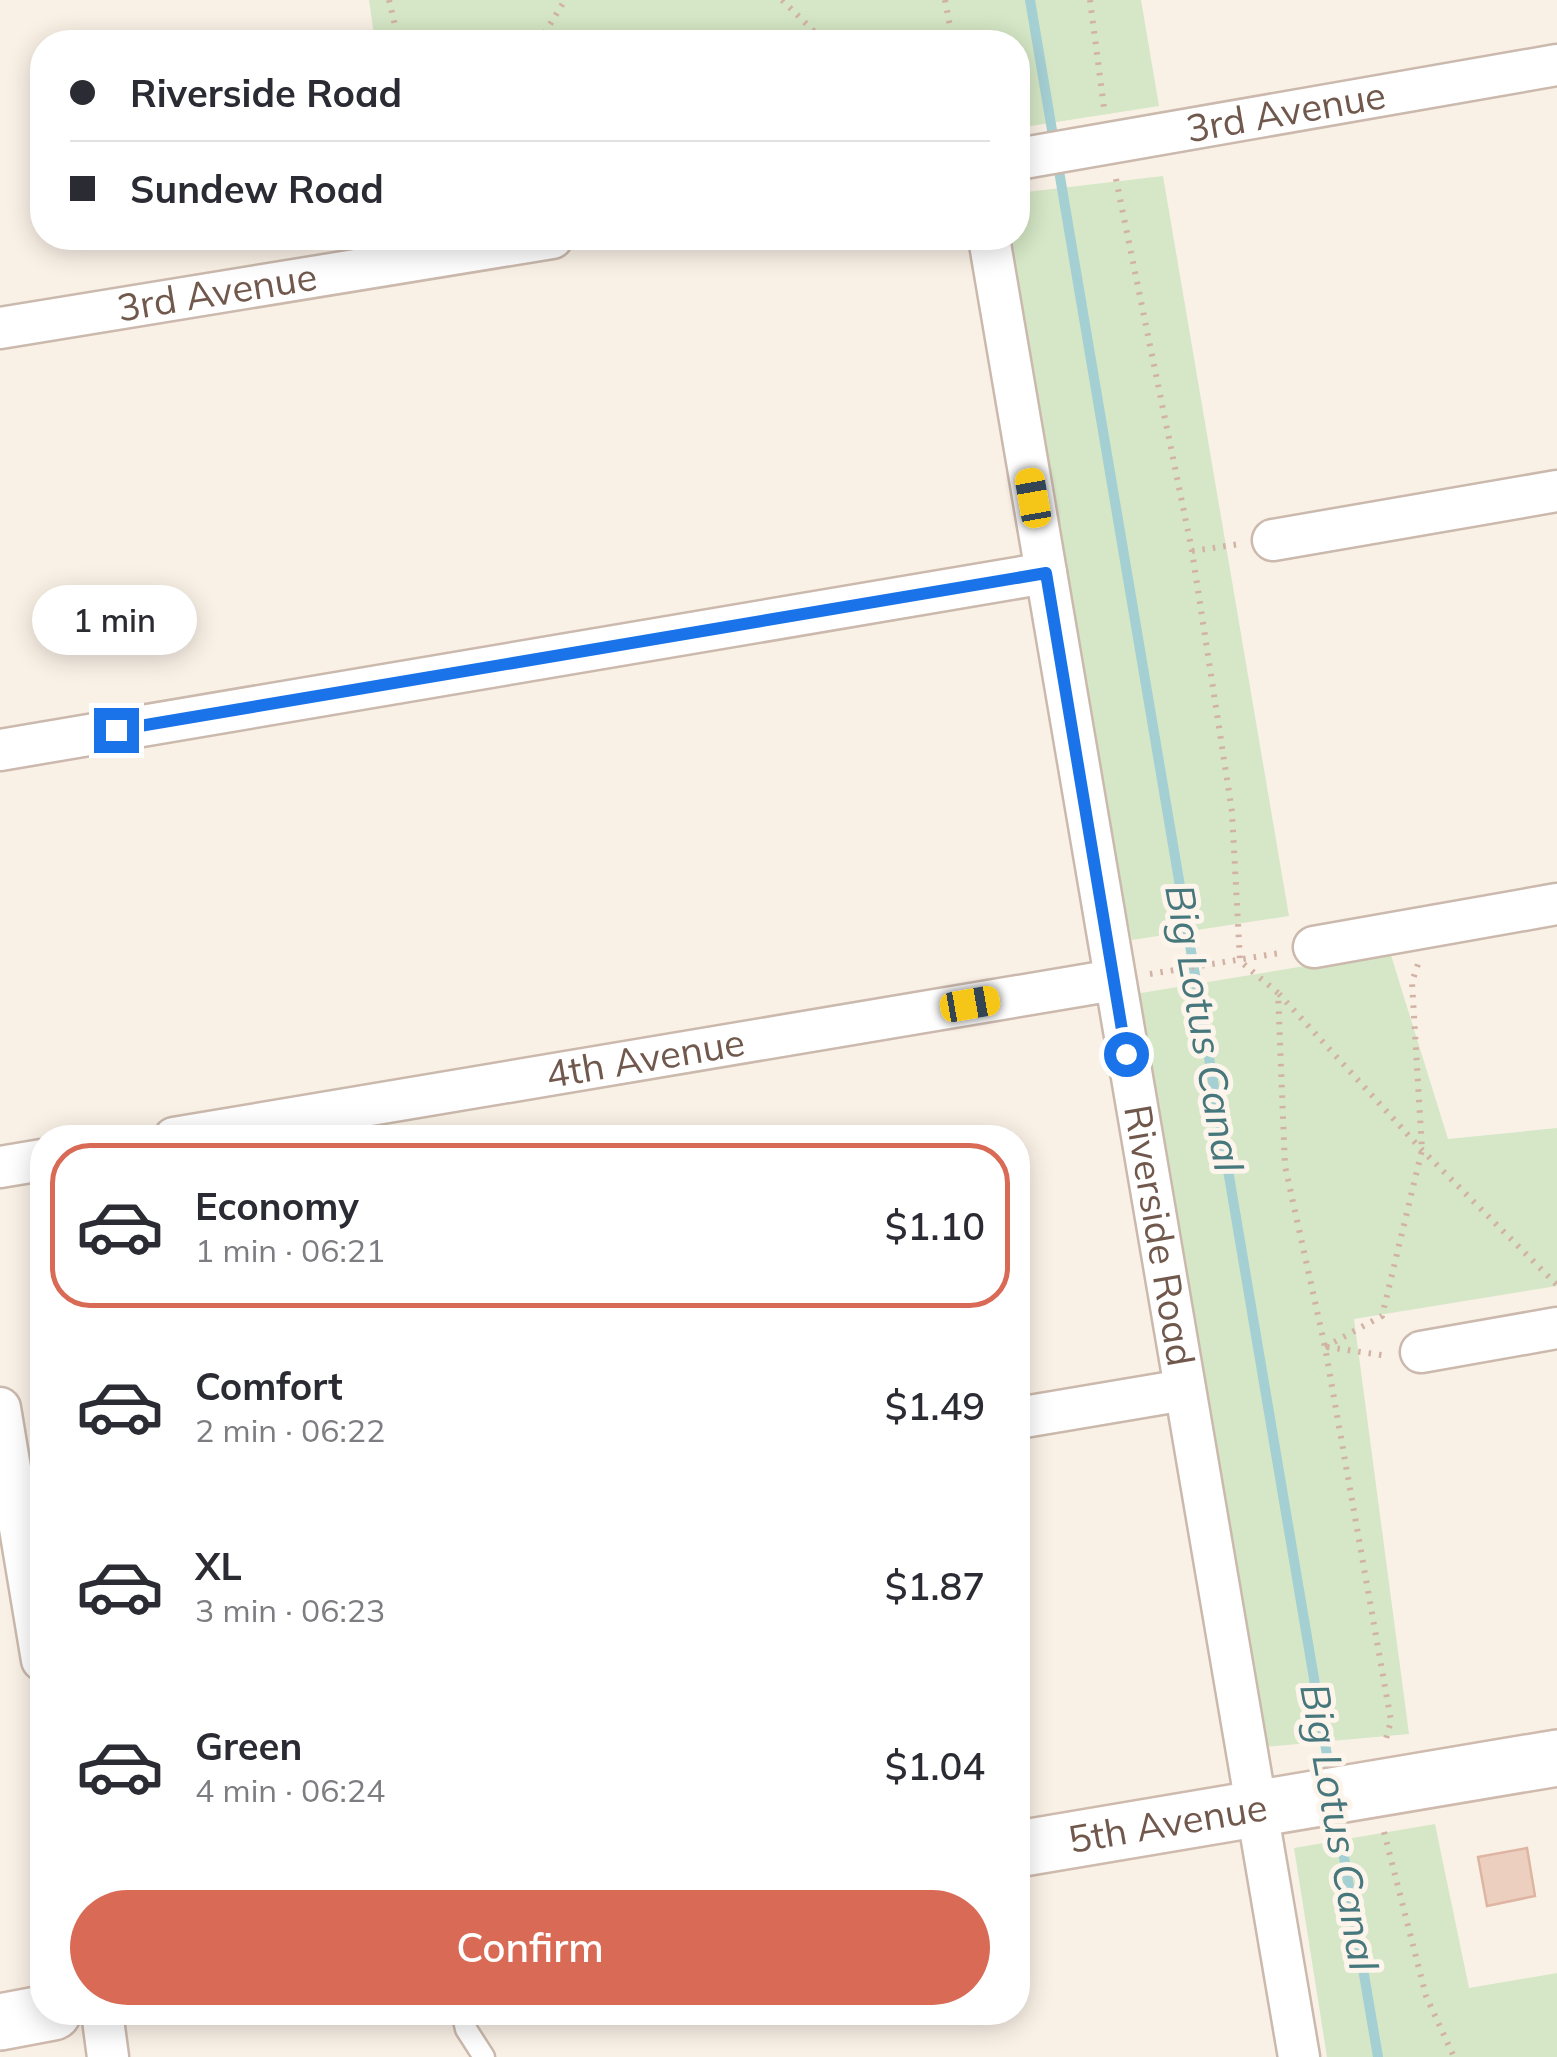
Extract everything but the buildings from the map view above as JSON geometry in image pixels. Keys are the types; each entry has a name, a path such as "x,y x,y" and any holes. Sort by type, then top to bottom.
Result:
{"main road":[{"name":"5th Avenue","path":"1030,1847 1557,1758"},
{"path":"0,2022 30,2016"}],"street":[{"name":"3rd Avenue","path":"1030,157 1557,66"},
{"name":"3rd Avenue","path":"0,328 478,250"},
{"name":"Riverside Road","path":"991,250 1300,2057"},
{"path":"1273,540 1557,491"},
{"path":"0,750 1046,573"},
{"path":"1300,949 1557,904"},
{"name":"4th Avenue","path":"251,1125 1114,980"},
{"path":"0,1167 30,1162"},
{"path":"1421,1352 1557,1328"},
{"path":"1030,1416 1184,1390"},
{"path":"0,1408 30,1555"},
{"path":"104,2025 108,2057"}],"lane":[{"path":"468,2025 484,2057"}],"path":[{"path":"389,0 396,30"},
{"path":"546,30 565,0"},
{"path":"782,0 812,30"},
{"path":"945,0 951,30"},
{"path":"1090,0 1108,144 1192,551 1232,812 1240,961 1278,993 1422,1150 1557,1286"},
{"path":"1192,551 1273,540"},
{"path":"1325,1347 1382,1316 1422,1150 1412,982 1432,926"},
{"path":"1114,980 1300,949"},
{"path":"1278,993 1286,1166 1325,1347 1391,1721 1374,1789 1426,1996 1454,2057"},
{"path":"1325,1347 1376,1357 1421,1352"}],"green space":[{"path":"369,0 1141,0 1159,106 1030,126 1030,30 373,30"},
{"path":"1163,176 1289,916 1132,940 992,250 1030,250 1030,192"},
{"path":"1390,952 1448,1139 1557,1128 1557,1286 1354,1319 1409,1734 1263,1747 1135,994"},
{"path":"1435,1824 1469,1988 1557,1973 1557,2057 1327,2057 1294,1848"}],"waterway":[{"name":"Big Lotus Canal","path":"1030,0 1054,142"},
{"name":"Big Lotus Canal","path":"1057,159 1331,1779"},
{"name":"Big Lotus Canal","path":"1336,1810 1378,2057"}],"route":[{"path":"116,730 1046,573 1126,1054"}]}
